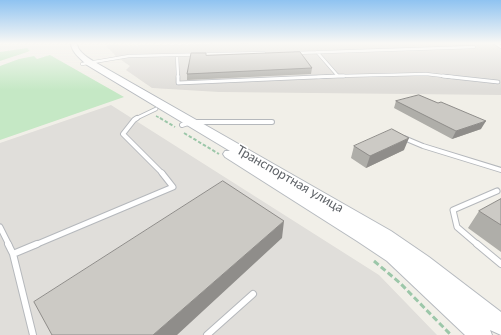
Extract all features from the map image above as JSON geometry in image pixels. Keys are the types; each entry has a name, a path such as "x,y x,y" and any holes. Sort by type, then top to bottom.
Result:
{"main road":[{"name":"Транспортная улица","path":"78,59 156,109 187,123 393,256 481,335"},
{"name":"Транспортная улица","path":"82,59 86,64 385,236 423,262 501,325"}],"lane":[{"path":"86,64 115,59"},
{"path":"177,59 178,83 426,74 498,82"},
{"path":"323,59 338,76"},
{"path":"13,254 173,187 155,165 123,134 134,120 156,109"},
{"path":"187,123 272,122"},
{"path":"396,134 424,146 501,170"},
{"path":"497,190 453,210 457,227 501,264"},
{"path":"0,227 13,254 33,335"},
{"path":"207,335 253,294"}],"shaded area":[{"path":"119,59 501,59 501,95 219,92 152,88 126,70 130,66"},
{"path":"111,105 379,275 437,335 0,335 0,143"}],"green space":[{"path":"21,59 56,59 124,97 0,140 0,66"}],"building":[{"path":"190,59 305,59 312,68 187,74"},
{"path":"419,95 438,103 441,102 486,121 456,131 396,101"},
{"path":"392,129 409,138 370,156 354,146"},
{"path":"223,181 284,221 153,335 52,335 34,302"},
{"path":"501,199 501,225 479,211"}]}
